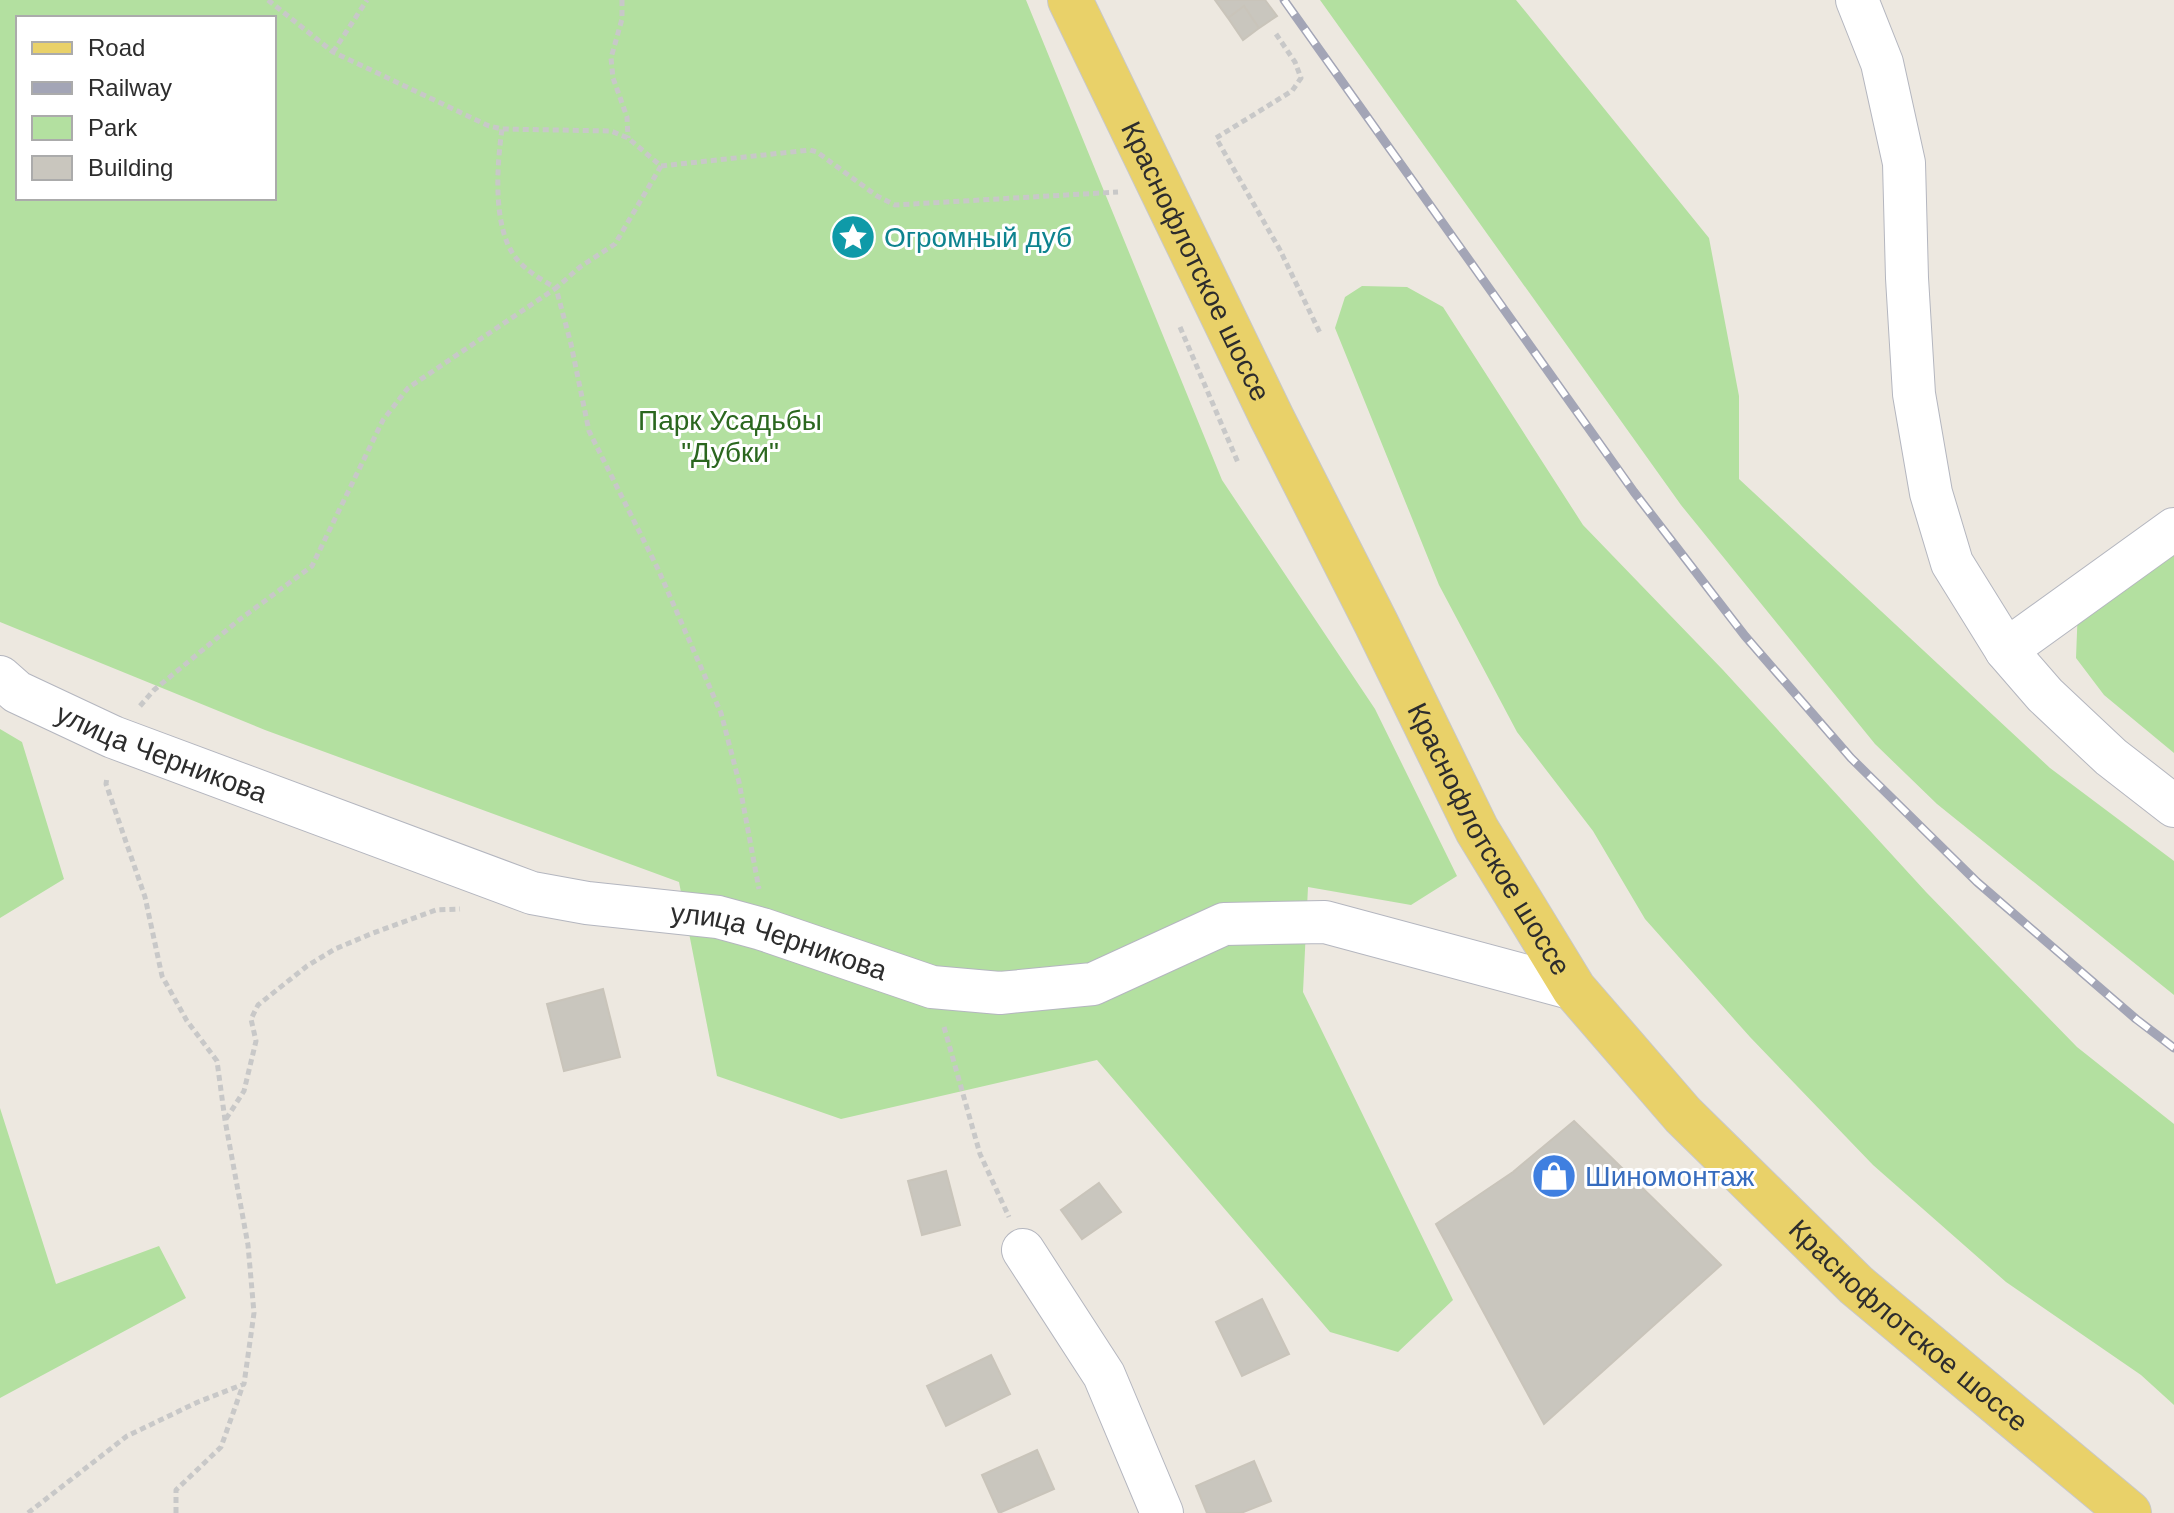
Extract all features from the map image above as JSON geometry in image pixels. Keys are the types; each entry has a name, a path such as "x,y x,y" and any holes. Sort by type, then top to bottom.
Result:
{"main road":[{"name":"Краснофлотское шоссе","path":"1070,0 1272,418 1477,830 1574,989 1683,1115 1856,1285 2129,1513"}],"street":[{"path":"1857,0 1882,63 1904,163 1914,394 1931,493 1952,563 2006,650 2045,695 2111,757 2174,806"},
{"path":"2006,650 2174,529"},
{"name":"улица Черникова","path":"6,689 113,737 532,893 587,903 718,917 932,987 1000,993 1093,984 1224,924 1325,922 1574,989"},
{"path":"1023,1250 1104,1375 1162,1513"}],"path":[{"path":"268,0 333,52 489,126 502,129 611,131 628,138 661,166 810,150 895,205 1121,192"},
{"path":"333,52 367,0"},
{"path":"622,0 622,19 611,58 613,78 627,117 628,138"},
{"path":"1276,34 1295,62 1301,78 1292,91 1216,138 1280,250 1321,335"},
{"path":"502,129 497,170 505,239 515,258 556,288 589,431 658,569 721,713 742,797 761,901 762,929"},
{"path":"176,1513 176,1490 221,1447 244,1384 254,1313 248,1245 217,1061 187,1021 162,976 145,897 106,784 113,737 154,690 239,620 312,566 383,420 408,388 556,288 580,267 615,244 661,166"},
{"path":"1204,382 1239,465"},
{"path":"225,1120 244,1091 256,1041 251,1019 258,1005 307,966 335,949 436,910 462,908"},
{"path":"932,987 980,1154 1023,1250"},
{"path":"28,1513 127,1436 244,1384"}],"green space":[{"name":"Парк Усадьбы \"Дубки\"","path":"0,0 1026,0 1222,480 1375,709 1457,876 1411,905 1308,887 1303,992 1453,1300 1398,1352 1330,1332 1097,1060 841,1119 717,1076 679,882 265,730 0,622"},
{"path":"1320,0 1516,0 1709,238 1739,396 1739,479 2050,768 2174,861 2174,995 1937,804 1875,744 1681,505"},
{"path":"1362,286 1407,287 1443,307 1583,525 1723,670 1926,892 2077,1047 2174,1124 2174,1405 2141,1375 2006,1282 1873,1165 1750,1037 1645,919 1593,831 1517,732 1439,585 1335,328 1345,297"},
{"path":"2174,514 2174,753 2104,695 2076,658 2078,606"},
{"path":"0,729 22,742 64,879 0,918"},
{"path":"0,1108 56,1284 159,1246 186,1298 0,1398"}],"building":[{"path":"1215,0 1265,0 1277,16 1259,28 1244,6 1228,18"},
{"path":"1244,6 1259,28 1243,40 1228,18"},
{"path":"603,989 620,1057 564,1071 547,1004"},
{"path":"1574,1121 1721,1265 1544,1424 1436,1224 1513,1172"},
{"path":"946,1171 960,1225 922,1235 908,1181"},
{"path":"1099,1183 1121,1212 1082,1239 1061,1210"},
{"path":"1262,1299 1289,1354 1242,1376 1216,1322"},
{"path":"991,1355 1010,1394 946,1426 927,1386"},
{"path":"1037,1450 1054,1489 999,1513 982,1475"},
{"path":"1254,1461 1271,1501 1241,1513 1207,1513 1196,1486"}],"railway":[{"path":"1284,0 1634,492 1745,636 1851,758 1977,882 2174,1048"}],"place":[{"name":"Огромный дуб","path":"853,237"},
{"name":"Шиномонтаж","path":"1554,1176"}]}
